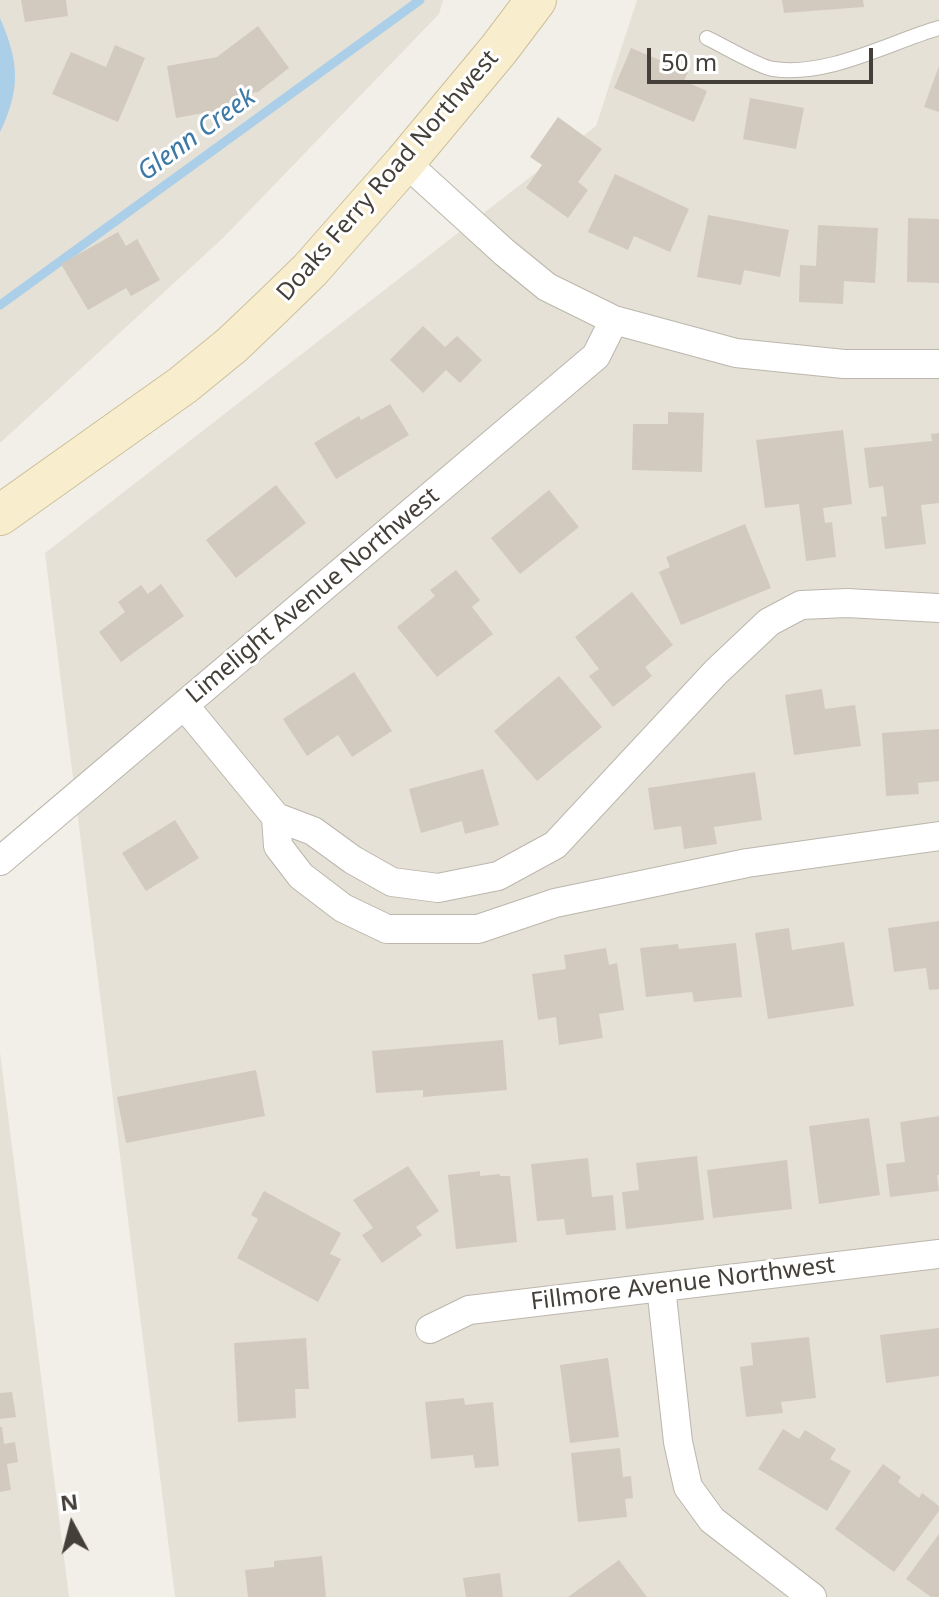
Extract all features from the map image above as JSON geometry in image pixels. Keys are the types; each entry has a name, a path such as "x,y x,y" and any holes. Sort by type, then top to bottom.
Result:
{"main road":[{"name":"Doaks Ferry Road Northwest","path":"0,515 183,385 232,345 310,270 405,162 536,0"}],"street":[{"path":"405,162 547,287 614,320 736,353 844,364 939,364"},
{"name":"Limelight Avenue Northwest","path":"0,861 596,356 614,320"},
{"path":"184,705 276,817 313,831 353,860 392,882 438,888 498,876 555,845 716,672 769,622 801,605 847,603 939,608"},
{"path":"276,817 278,846 301,876 343,908 387,929 478,929 555,903 747,863 939,836"},
{"name":"Fillmore Avenue Northwest","path":"430,1329 469,1310 939,1254"},
{"path":"661,1287 678,1442 688,1487 712,1520 812,1597"}],"lane":[{"path":"707,38 771,69 805,70 846,61 939,28"}],"shaded area":[{"path":"0,0 443,0 439,14 223,238 0,443"},
{"path":"637,0 939,0 939,1597 175,1597 45,553 596,126"},
{"path":"0,1052 69,1597 0,1597"}],"water":[{"path":"0,18 11,48 15,75 12,102 0,132"}],"building":[{"path":"21,0 66,0 68,16 25,22"},
{"path":"782,0 863,0 864,7 784,13"},
{"path":"258,26 289,68 231,108 176,118 167,66 217,57"},
{"path":"115,45 145,58 118,122 52,94 71,52 106,67"},
{"path":"631,48 688,72 684,81 707,91 694,122 614,88"},
{"path":"939,66 939,112 924,107"},
{"path":"750,98 804,108 796,149 743,139"},
{"path":"558,117 602,149 578,182 588,190 568,218 526,188 542,165 530,157"},
{"path":"615,174 689,209 670,252 634,236 628,250 588,232"},
{"path":"708,215 789,230 780,277 744,270 741,285 697,277"},
{"path":"908,218 939,219 939,283 907,282"},
{"path":"818,225 878,228 875,283 844,281 843,304 799,302 800,265 816,266"},
{"path":"118,232 126,246 137,239 160,280 131,296 126,288 88,310 61,264"},
{"path":"423,326 445,347 457,336 482,360 460,383 446,370 423,393 390,360"},
{"path":"390,404 409,435 336,479 314,443 359,416 361,420"},
{"path":"668,412 704,413 702,472 632,470 633,424 668,424"},
{"path":"843,430 852,504 823,508 825,523 832,522 836,557 806,561 799,504 765,508 756,440"},
{"path":"939,433 939,503 921,505 926,544 885,549 881,517 887,516 883,486 869,488 864,448 932,441 931,434"},
{"path":"276,485 306,523 236,578 206,540"},
{"path":"549,490 579,527 520,574 491,538"},
{"path":"745,524 771,588 681,625 659,572 670,567 666,557"},
{"path":"456,570 480,600 472,607 493,634 437,677 397,627 435,596 430,590"},
{"path":"161,584 184,616 121,662 99,632 125,612 118,602 141,585 148,594"},
{"path":"632,592 673,645 645,667 652,676 613,707 589,676 599,669 575,637"},
{"path":"354,672 392,731 352,757 338,735 307,756 283,719"},
{"path":"559,676 602,727 537,781 494,731"},
{"path":"822,689 825,709 855,705 861,746 794,755 785,695"},
{"path":"939,729 939,781 918,783 919,794 886,796 882,733"},
{"path":"483,769 499,825 465,834 462,821 421,833 409,789"},
{"path":"755,772 762,820 714,827 717,844 684,849 681,826 654,830 648,788"},
{"path":"175,820 199,858 146,891 122,853"},
{"path":"939,921 939,989 929,990 926,968 894,972 888,928"},
{"path":"789,928 792,950 844,942 854,1006 768,1019 755,933"},
{"path":"736,943 742,997 694,1002 692,992 646,997 640,948 678,944 679,949"},
{"path":"606,948 609,965 617,963 624,1010 599,1014 603,1038 559,1045 556,1017 538,1020 532,974 566,969 564,955"},
{"path":"503,1040 507,1090 423,1097 423,1090 376,1093 372,1051"},
{"path":"256,1070 265,1116 126,1143 117,1097"},
{"path":"939,1116 939,1191 890,1197 886,1164 905,1162 900,1122"},
{"path":"869,1118 880,1195 819,1204 809,1126"},
{"path":"697,1156 704,1220 626,1229 622,1192 639,1190 636,1163"},
{"path":"588,1158 592,1197 613,1195 616,1230 566,1235 564,1219 537,1221 531,1164"},
{"path":"787,1160 792,1209 713,1218 707,1170"},
{"path":"408,1166 439,1211 416,1227 422,1235 382,1263 362,1235 373,1228 353,1200"},
{"path":"480,1171 480,1176 510,1176 517,1242 456,1249 448,1175"},
{"path":"264,1191 341,1233 330,1254 341,1259 318,1302 237,1258 258,1219 251,1215"},
{"path":"939,1328 939,1376 886,1383 880,1335"},
{"path":"809,1337 816,1398 781,1402 783,1413 746,1417 740,1367 753,1365 751,1343"},
{"path":"306,1338 309,1389 295,1389 296,1418 238,1422 234,1343"},
{"path":"608,1358 619,1437 570,1443 560,1365"},
{"path":"12,1392 16,1417 0,1419 0,1393"},
{"path":"464,1398 465,1405 493,1402 499,1466 475,1468 473,1455 431,1459 425,1402"},
{"path":"0,1427 4,1444 15,1442 18,1462 7,1464 11,1490 0,1492"},
{"path":"783,1429 799,1439 805,1430 836,1449 830,1459 851,1471 827,1511 758,1469"},
{"path":"620,1448 623,1477 631,1476 633,1498 625,1499 627,1517 578,1522 571,1453"},
{"path":"883,1464 901,1477 898,1482 919,1498 922,1493 939,1506 939,1511 894,1572 835,1529"},
{"path":"939,1534 939,1597 931,1597 906,1579"},
{"path":"322,1556 326,1597 248,1597 245,1570 274,1567 274,1561"},
{"path":"619,1560 647,1597 568,1597"},
{"path":"500,1573 503,1597 466,1597 463,1578"}],"waterway":[{"name":"Glenn Creek","path":"0,305 420,0"}]}
